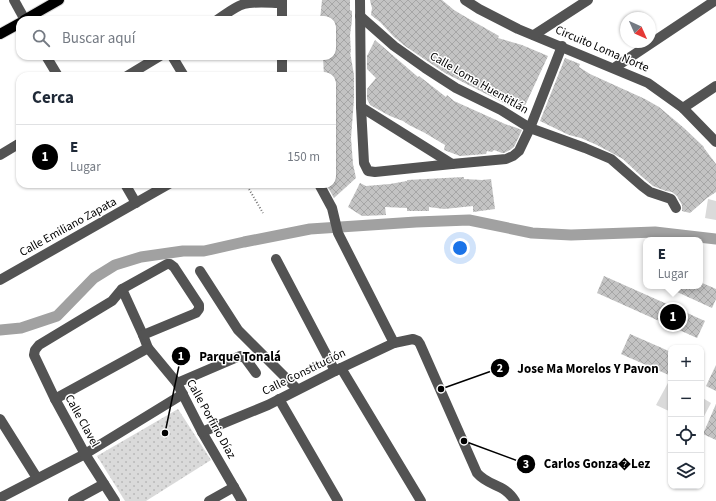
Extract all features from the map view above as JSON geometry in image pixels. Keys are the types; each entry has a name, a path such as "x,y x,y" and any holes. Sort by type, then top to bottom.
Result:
{"main road":[{"path":"32,16 59,0"},
{"path":"0,34 16,24"}],"street":[{"path":"14,0 23,16"},
{"path":"360,0 361,107 364,163 368,171 375,172 506,159 513,156 519,151 530,128 562,46"},
{"name":"Circuito Loma Norte","path":"465,0 518,29 648,82 684,108 716,142"},
{"path":"534,35 588,0"},
{"path":"614,68 716,0"},
{"path":"223,16 234,8 244,4 282,2 282,16"},
{"name":"Calle Loma Huentitlán","path":"360,16 394,46 456,88 501,110 530,128 611,159 650,192 671,199 676,208"},
{"path":"48,60 56,72"},
{"path":"134,72 153,60"},
{"path":"174,60 182,72"},
{"path":"282,60 282,72"},
{"path":"684,108 716,86"},
{"path":"361,107 452,164"},
{"path":"0,155 16,145"},
{"path":"127,188 136,203"},
{"name":"Calle Emiliano Zapata","path":"0,280 162,188"},
{"path":"321,188 332,208 338,233 394,344"},
{"path":"276,259 338,369 420,501"},
{"path":"122,289 167,264 170,264 174,267 199,305 199,309 196,313 143,335"},
{"path":"200,271 238,330 298,389"},
{"name":"Calle Clavel","path":"115,501 85,454 55,399 34,355 35,350 39,345 112,301 122,289"},
{"name":"Calle Porfirio Díaz","path":"122,289 148,348 177,383 202,432 242,501"},
{"name":"Calle Constitución","path":"202,432 279,399 338,369 394,344 413,339 418,341 420,344 477,473 481,478 508,492 515,501"},
{"path":"55,399 148,348"},
{"path":"177,383 240,356 245,358 256,372"},
{"path":"0,498 85,454 183,394"},
{"path":"279,399 338,501"},
{"path":"0,419 37,478"},
{"path":"73,501 104,484"},
{"path":"209,501 234,486"}],"path":[{"path":"248,188 263,213"}],"shaded area":[{"path":"708,199 716,201 716,220 705,218"},
{"path":"668,383 668,411 656,405"},
{"path":"704,399 711,403 704,416"},
{"path":"178,409 211,460 146,501 125,501 97,456"}],"building":[{"path":"322,0 350,0 352,20 350,35 351,53 350,52 354,75 351,138 353,164 356,178 334,198 328,188 336,188 336,72 324,72 323,60 336,60 336,16 320,16"},
{"path":"370,0 442,0 454,10 499,36 498,38 522,45 548,56 522,112 445,73 405,46 371,15 372,8"},
{"path":"375,40 418,77 419,76 446,97 447,95 454,101 522,130 514,147 504,153 494,150 492,152 487,151 486,154 460,156 444,150 445,145 425,133 370,105 367,99 367,89 376,78 367,69 367,56"},
{"path":"565,58 580,64 579,67 590,74 659,107 684,128 704,147 716,164 716,192 690,213 682,211 682,205 677,196 672,192 653,186 623,159 597,145 581,138 569,135 540,121"},
{"path":"464,177 464,179 491,179 495,209 473,212 473,206 444,209 429,207 429,211 407,211 407,208 385,207 386,215 362,216 348,207 360,183 366,186 390,184 407,180"},
{"path":"604,276 705,321 697,338 597,293"},
{"path":"703,283 716,289 716,299 712,308 671,289 703,289"},
{"path":"630,334 668,351 668,375 621,354"},
{"path":"716,365 716,391 706,386"},
{"path":"716,404 716,440 704,434"}],"waterway":[{"path":"0,330 21,328 57,316 94,278 115,265 141,257 183,251 204,251 310,229 469,220 532,233 571,235 655,232 699,237"},
{"path":"703,238 716,239"}],"place":[{"name":"E","path":"673,317"},
{"name":"Jose Ma Morelos Y Pavon","path":"441,389"},
{"name":"Parque Tonalá","path":"165,433"},
{"name":"Carlos Gonza�Lez","path":"464,441"}]}
